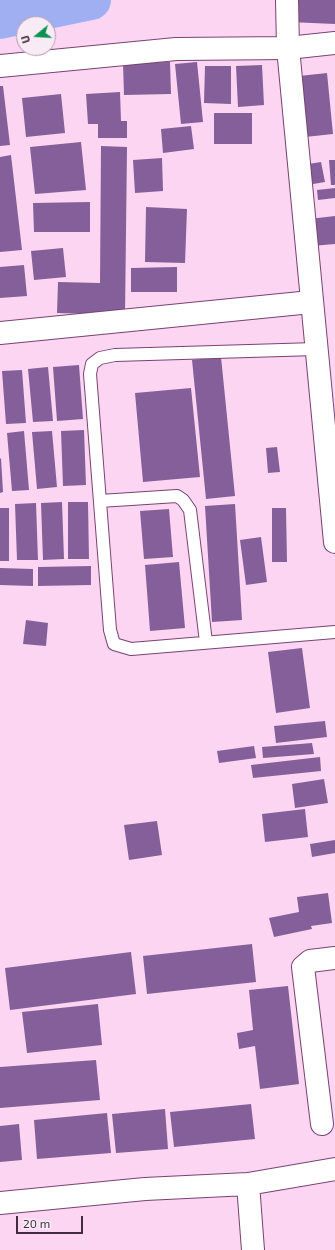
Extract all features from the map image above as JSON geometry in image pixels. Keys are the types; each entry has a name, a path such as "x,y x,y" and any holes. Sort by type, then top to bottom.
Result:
{"street":[{"path":"287,0 287,42 335,542"},
{"path":"0,66 176,49 287,42 335,43"},
{"path":"0,333 311,302"},
{"path":"322,1124 303,967 310,961 335,958"},
{"path":"0,1203 145,1189 248,1184 335,1169"},
{"path":"248,1184 253,1250"}],"lane":[{"path":"316,349 115,355 100,358 92,364 90,374 110,630 114,644 130,649 335,632"},
{"path":"100,501 177,496 184,500 190,510 206,642"}],"building":[{"path":"290,0 335,0 335,24 289,22"},
{"path":"170,62 171,94 124,95 123,63"},
{"path":"197,62 203,122 181,124 175,64"},
{"path":"262,65 264,105 238,107 236,66"},
{"path":"205,66 231,66 231,104 204,103"},
{"path":"327,73 333,134 305,137 299,76"},
{"path":"0,86 3,86 10,145 0,146"},
{"path":"120,92 121,121 127,121 127,138 98,138 98,124 88,124 86,94"},
{"path":"61,94 65,133 26,137 22,98"},
{"path":"214,113 252,113 252,144 214,144"},
{"path":"191,126 194,149 163,153 161,129"},
{"path":"81,142 86,190 35,194 30,147"},
{"path":"101,146 127,147 125,315 57,313 58,282 100,283"},
{"path":"11,155 22,250 0,252 0,157"},
{"path":"162,158 163,191 135,193 133,160"},
{"path":"329,160 335,160 335,185 331,185"},
{"path":"321,162 325,182 313,184 308,164"},
{"path":"335,188 335,198 318,200 317,190"},
{"path":"90,202 90,232 34,232 33,203"},
{"path":"146,207 187,209 185,263 145,262"},
{"path":"335,216 335,244 312,246 309,219"},
{"path":"63,248 66,277 34,280 31,251"},
{"path":"24,265 27,296 0,298 0,267"},
{"path":"177,267 177,292 131,292 131,268"},
{"path":"221,357 235,496 206,499 192,360"},
{"path":"79,365 83,419 57,421 53,367"},
{"path":"48,367 53,421 33,422 28,369"},
{"path":"22,370 26,423 6,424 2,371"},
{"path":"191,388 200,477 143,482 135,393"},
{"path":"84,430 86,485 63,486 61,431"},
{"path":"24,431 29,490 12,491 7,433"},
{"path":"52,431 57,487 37,489 32,432"},
{"path":"277,447 280,472 268,473 266,448"},
{"path":"1,458 3,492 0,493 0,459"},
{"path":"62,502 64,559 43,560 41,503"},
{"path":"68,502 88,502 89,559 68,559"},
{"path":"36,503 38,560 17,560 15,504"},
{"path":"235,504 242,620 212,622 205,506"},
{"path":"0,508 9,508 9,561 0,561"},
{"path":"272,508 286,508 287,562 272,562"},
{"path":"169,509 173,557 144,559 140,511"},
{"path":"261,537 267,582 246,585 240,540"},
{"path":"179,562 185,628 150,631 145,565"},
{"path":"91,566 91,585 38,586 38,567"},
{"path":"0,568 33,569 33,586 0,585"},
{"path":"26,620 48,623 46,646 23,644"},
{"path":"302,648 310,708 276,713 268,652"},
{"path":"325,721 327,737 276,743 274,726"},
{"path":"312,743 314,754 263,758 262,747"},
{"path":"254,746 256,758 219,763 217,751"},
{"path":"320,757 321,771 253,778 251,765"},
{"path":"324,779 328,803 295,808 292,784"},
{"path":"305,809 308,837 265,842 262,814"},
{"path":"157,821 162,855 129,860 124,825"},
{"path":"335,840 335,853 312,857 310,844"},
{"path":"328,893 332,923 311,926 312,929 274,937 269,918 299,912 297,897"},
{"path":"252,944 256,982 147,994 143,956"},
{"path":"131,952 136,994 10,1010 5,968"},
{"path":"288,986 299,1084 260,1089 255,1046 239,1049 237,1033 253,1030 249,990"},
{"path":"98,1004 102,1045 27,1053 22,1012"},
{"path":"96,1060 100,1100 0,1108 0,1067"},
{"path":"251,1104 255,1139 174,1147 170,1112"},
{"path":"165,1109 168,1149 116,1153 112,1114"},
{"path":"107,1113 111,1153 37,1159 34,1120"},
{"path":"19,1124 22,1160 0,1162 0,1126"}],"waterway":[{"path":"0,19 91,0"}]}
